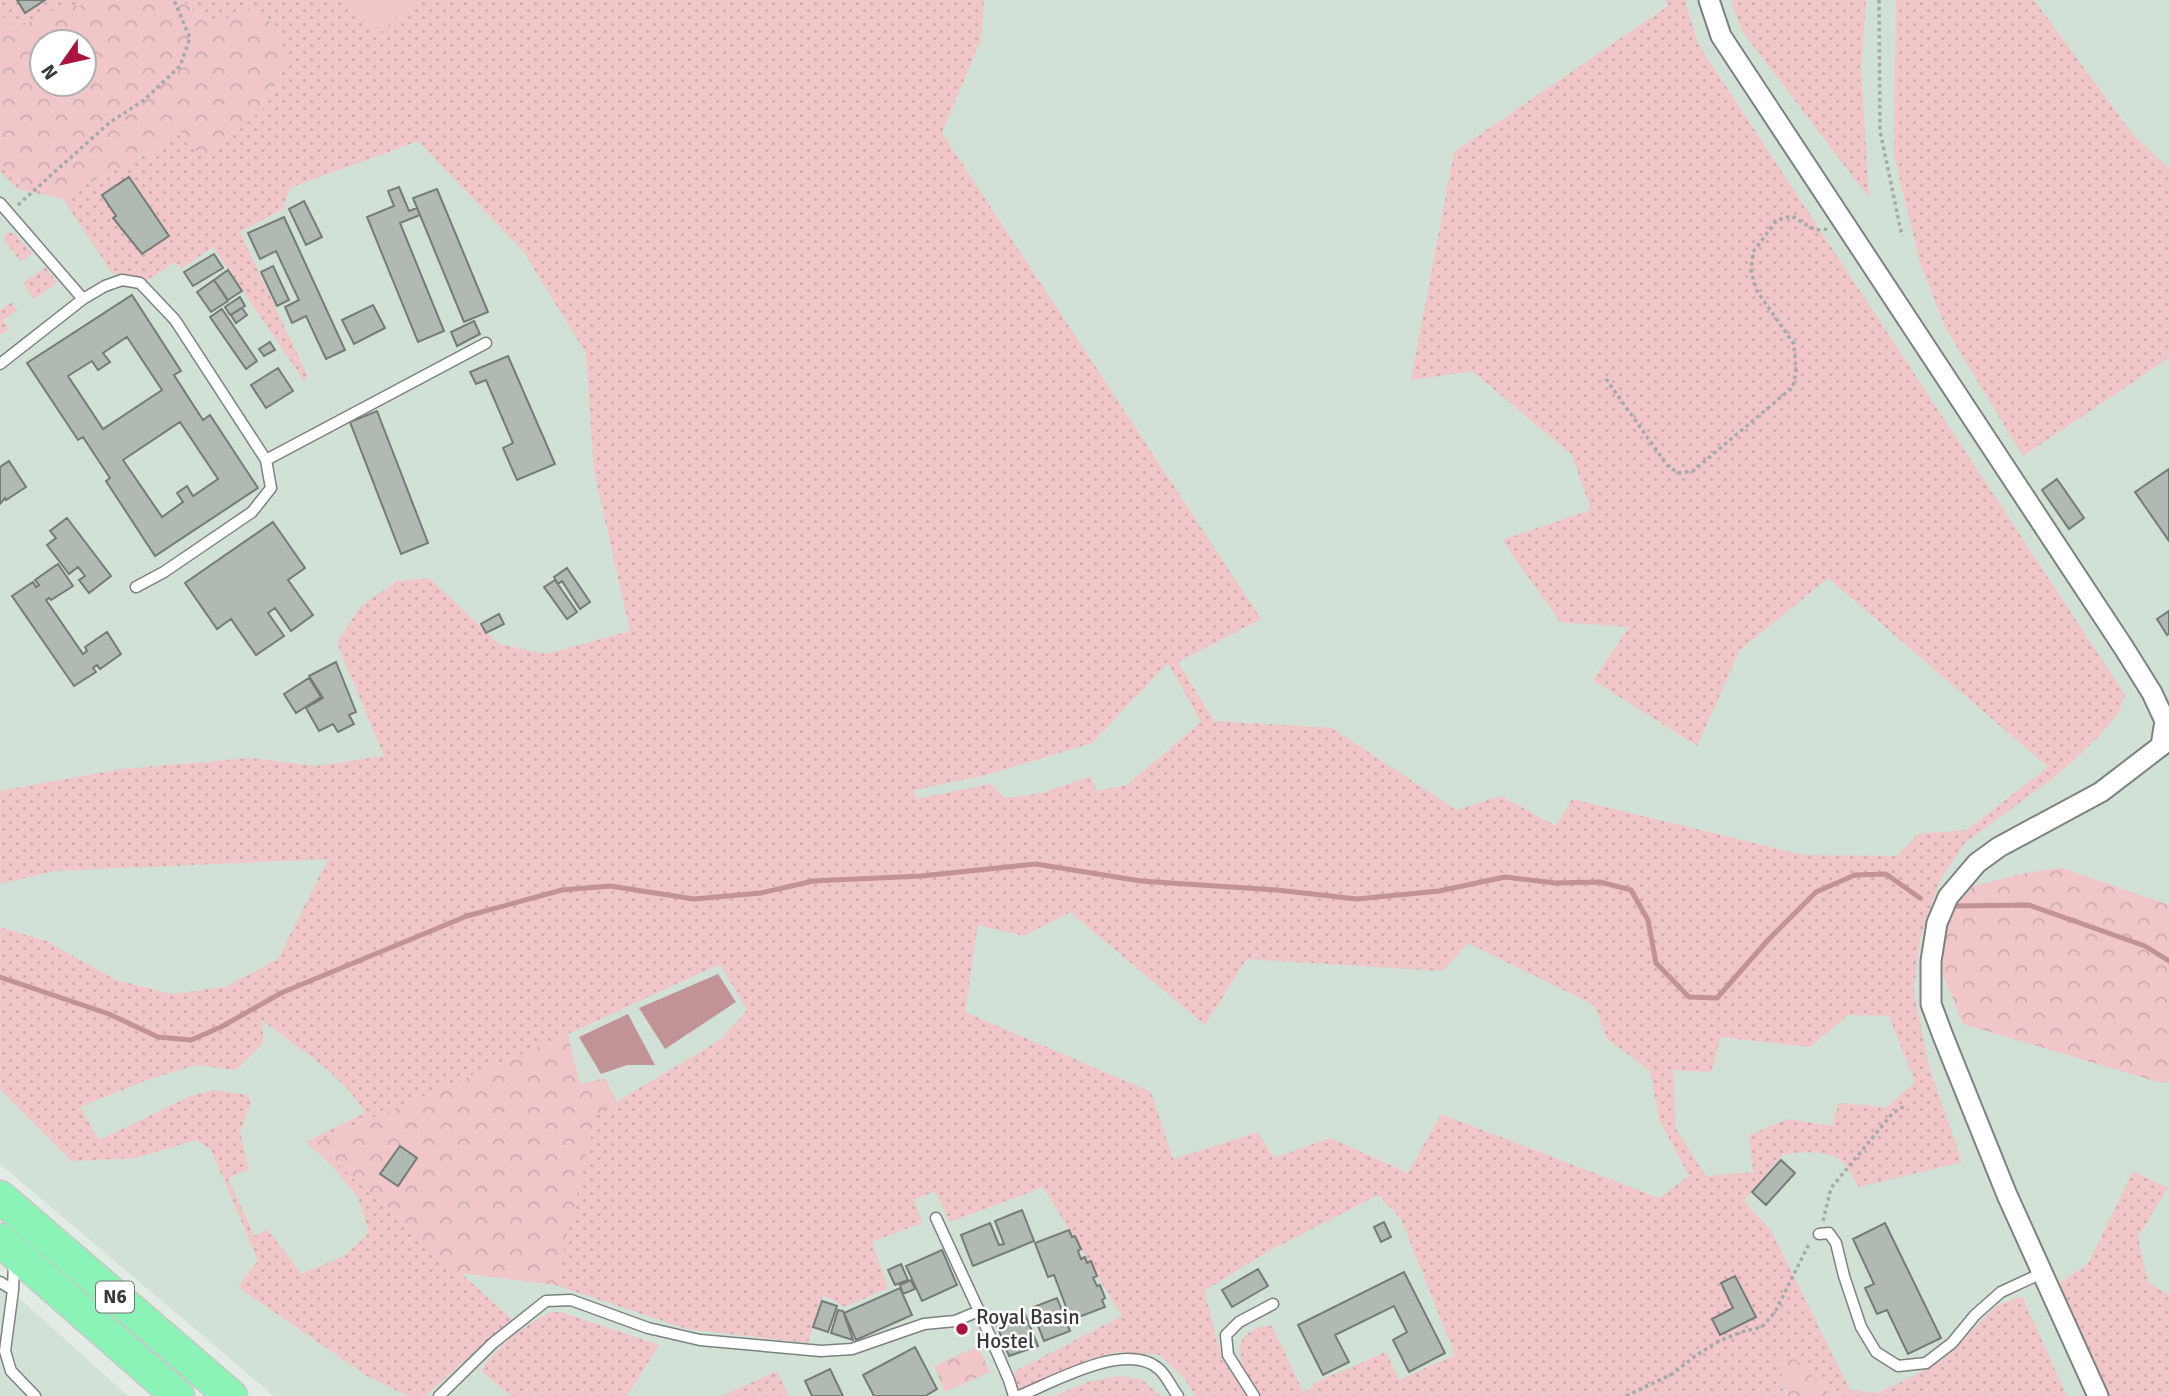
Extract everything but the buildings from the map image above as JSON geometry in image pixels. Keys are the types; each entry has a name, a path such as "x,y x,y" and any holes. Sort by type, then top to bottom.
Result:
{"highway":[{"name":"N6","path":"0,1197 231,1396"},
{"name":"N6","path":"7,1247 169,1394"}],"street":[{"path":"1709,0 1721,36 2124,649 2152,693 2165,721 2161,746 2134,769 2101,792 1999,847 1977,863 1948,897 1937,923 1931,961 1931,1004 2007,1195 2098,1396"}],"lane":[{"path":"0,203 83,299"},
{"path":"0,364 83,299 105,286 122,280 140,283 175,320 265,460 271,488 251,512 164,572 136,587"},
{"path":"265,460 486,342"},
{"path":"936,1218 1014,1396"},
{"path":"1819,1234 1829,1233 1836,1243 1861,1327 1876,1352 1898,1366 1926,1363 1952,1343 1975,1315 2001,1292 2042,1273"},
{"path":"7,1247 13,1290 3,1352 10,1371 35,1396"},
{"path":"0,1282 13,1290"},
{"path":"439,1396 493,1343 546,1301 571,1300 648,1328 700,1340 821,1351 852,1349 924,1324 955,1321 979,1311"},
{"path":"1254,1396 1228,1355 1226,1335 1239,1322 1273,1304"},
{"path":"1019,1396 1103,1362 1132,1357 1159,1369 1178,1396"}],"path":[{"path":"9,214 109,123 144,100 180,66 190,38 174,0"},
{"path":"1879,0 1880,131 1902,236"},
{"path":"1605,379 1667,465 1678,473 1693,471 1793,387 1796,371 1794,344 1757,290 1751,271 1753,252 1777,220 1792,216 1815,230 1848,229"},
{"path":"1626,1396 1672,1374 1698,1353 1719,1341 1762,1327 1781,1303 1808,1243 1819,1234 1832,1188 1892,1114 1906,1105"}],"shaded area":[{"path":"0,0 2169,0 2169,1396 274,1396 0,1164"},
{"path":"718,974 736,1002 665,1049 639,1008"},
{"path":"628,1014 655,1065 627,1065 601,1074 579,1037"},
{"path":"0,1281 128,1396 0,1396"}],"green space":[{"path":"0,0 81,0 80,6 62,6 16,29 0,14"},
{"path":"81,0 182,0 199,15 214,20 251,9 271,23 288,57 266,106 208,156 188,147 182,132 175,132 152,151 59,198 16,180 0,162 0,14 16,29 62,6 80,6"},
{"path":"182,0 342,0 376,36 415,0 984,0 981,39 942,133 1261,619 1178,662 1214,721 1332,728 1456,810 1501,796 1556,826 1572,799 1804,855 1897,856 1918,834 1967,830 2048,767 1828,578 1740,650 1697,746 1593,680 1629,627 1560,622 1502,540 1591,510 1572,455 1472,371 1411,380 1454,152 1668,6 1666,0 1685,0 1698,44 2125,695 2119,712 2097,738 2061,772 1965,843 1940,880 1920,939 1914,990 1928,1063 1962,1162 1859,1187 1845,1166 1831,1155 1815,1152 1783,1154 1744,1201 1772,1232 1850,1390 1878,1393 1944,1359 1996,1306 2022,1296 2067,1396 1834,1396 1795,1359 1783,1388 1787,1396 1259,1396 1242,1363 1240,1346 1243,1338 1263,1326 1271,1326 1274,1330 1303,1392 1313,1387 1312,1384 1386,1352 1399,1380 1455,1355 1401,1219 1378,1195 1267,1252 1204,1291 1222,1358 1246,1396 1196,1396 1181,1374 1159,1355 1116,1352 1092,1359 1030,1387 1021,1390 1015,1387 1015,1371 1122,1316 1043,1187 950,1222 935,1191 914,1200 922,1223 872,1242 888,1288 845,1307 823,1295 808,1343 687,1329 555,1285 596,1114 720,1040 747,1010 720,964 568,1034 314,1143 512,1319 425,1396 408,1396 367,1376 238,1287 258,1260 211,1150 196,1140 135,1158 72,1161 0,1089 0,927 46,941 116,980 171,994 225,987 278,959 328,859 54,871 0,884 0,791 122,769 250,758 316,766 384,756 337,643 360,607 397,581 429,578 499,644 546,654 630,631 594,471 586,353 523,251 418,141 290,188 283,209 240,232 307,375 304,381 213,247 181,269 175,262 143,283 112,273 63,199 18,189 0,172 0,162 16,180 59,198 152,151 175,132 182,132 208,156 266,106 288,57 251,9 214,20 191,9","holes":["1168,663 1201,722 1127,785 1096,791 1091,776 1042,793 1005,798 991,784 916,799 914,790 986,775 1092,743","1070,912 1205,1025 1247,959 1443,971 1468,943 1594,1005 1607,1039 1650,1071 1659,1119 1689,1176 1659,1198 1441,1114 1408,1173 1330,1138 1274,1158 1258,1132 1173,1159 1151,1092 965,1012 978,925 1024,936","1848,1015 1889,1016 1915,1082 1887,1107 1839,1103 1832,1126 1788,1119 1749,1135 1753,1172 1706,1176 1676,1129 1673,1070 1711,1072 1721,1037 1810,1047","263,1021 333,1074 365,1113 306,1142 331,1165 358,1197 369,1233 344,1256 301,1274 268,1230 254,1236 228,1178 249,1169 240,1132 251,1102 247,1095 214,1090 191,1096 99,1140 80,1107 144,1081 195,1065 236,1070 263,1043"]},
{"path":"342,0 415,0 376,37"},
{"path":"1731,0 1866,0 1861,70 1869,198 1742,31"},
{"path":"1896,0 2034,0 2134,136 2169,168 2169,358 2023,456 1946,329 1920,263 1894,155"},
{"path":"9,232 15,234 32,253 21,262 4,240"},
{"path":"46,267 57,283 34,299 23,283"},
{"path":"12,302 17,311 3,320 9,330 0,335 0,310"},
{"path":"2062,868 2169,905 2169,1082 2161,1083 1963,1024 1940,967 1949,913 1973,886"},
{"path":"568,1034 580,1084 605,1078 617,1102 596,1115 555,1285 460,1273 314,1143"},
{"path":"2133,1171 2168,1188 2138,1237 2148,1283 2169,1295 2169,1396 2108,1396 2055,1286 2088,1264"},
{"path":"550,1312 561,1312 659,1345 627,1396 512,1396 481,1371 512,1337"},
{"path":"978,1346 990,1372 945,1392 934,1366"},
{"path":"1795,1359 1833,1396 1787,1396 1778,1361"},
{"path":"777,1371 789,1396 722,1396"},
{"path":"1117,1376 1141,1379 1161,1396 1054,1396 1088,1382"}],"waterway":[{"path":"0,977 109,1014 158,1037 191,1040 221,1027 281,993 467,916 562,890 610,886 694,899 761,893 813,881 921,876 1036,864 1141,881 1277,890 1357,899 1439,891 1505,877 1555,883 1600,882 1631,890 1648,920 1656,963 1689,997 1717,998 1768,940 1816,892 1855,875 1886,874 1920,898"},
{"path":"1957,906 2029,905 2145,946 2169,961"}],"place":[{"name":"Royal Basin Hostel","path":"962,1329"}]}
